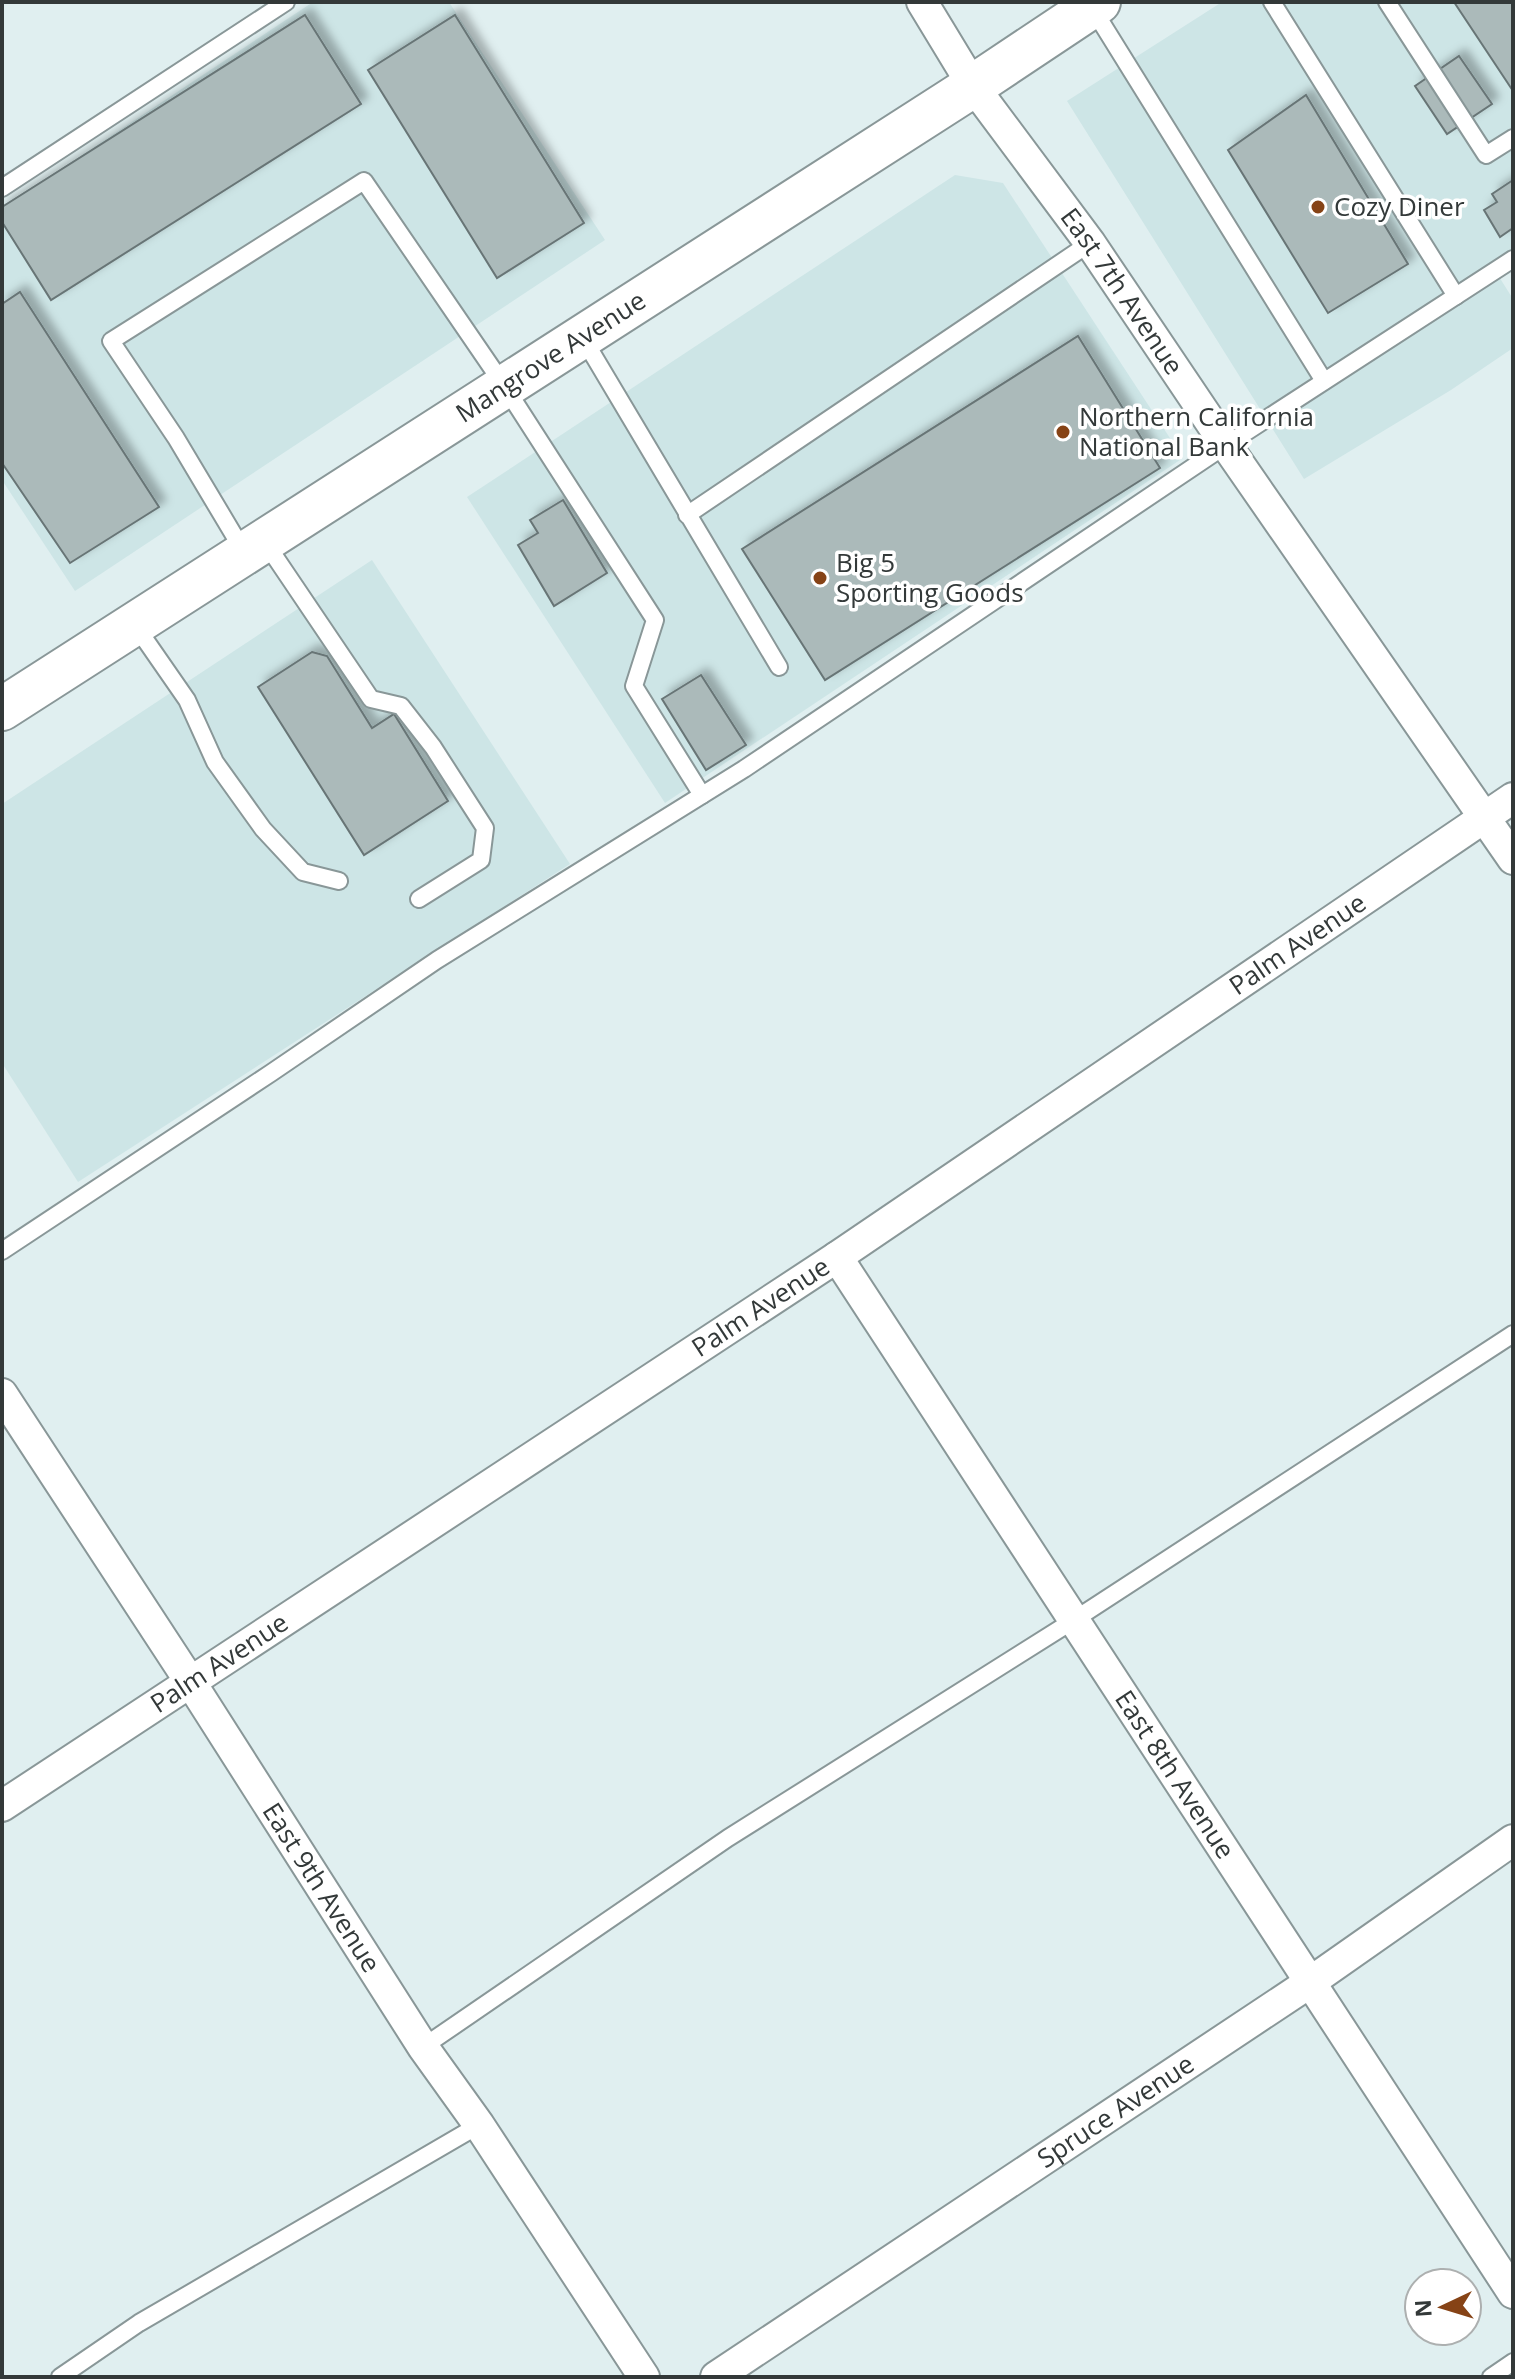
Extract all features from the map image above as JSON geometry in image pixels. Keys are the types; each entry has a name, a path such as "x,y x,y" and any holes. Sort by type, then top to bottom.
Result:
{"street":[{"name":"East 7th Avenue","path":"922,2 973,86 1090,243 1513,859"},
{"name":"Mangrove Avenue","path":"2,709 973,86 1081,10"},
{"name":"Palm Avenue","path":"2,1806 837,1257 1513,798"},
{"name":"East 8th Avenue","path":"837,1257 1513,2293"},
{"name":"East 9th Avenue","path":"2,1394 423,2047 479,2125 644,2377"},
{"name":"Spruce Avenue","path":"716,2377 1309,1983 1513,1840"}],"lane":[{"path":"2,188 286,2"},
{"path":"1272,2 1456,296"},
{"path":"1387,2 1486,155 1513,138"},
{"path":"1081,10 1324,381"},
{"path":"419,899 481,860 485,828 433,747 401,706 371,699 255,547 111,341 364,181 505,387 655,620 634,686 702,795"},
{"path":"687,515 1090,243"},
{"path":"2,1251 437,960 702,795 1226,445 1513,259"},
{"path":"582,336 779,667"},
{"path":"135,624 187,700 215,762 263,829 303,872 339,881"},
{"path":"423,2047 728,1838 1074,1620 1513,1334"},
{"path":"60,2377 139,2323 479,2125"},
{"path":"1491,2377 1513,2362"}],"shaded area":[{"path":"313,2 449,2 605,240 75,591 2,480 2,208"},
{"path":"1222,2 1513,2 1513,249 1491,264 1513,299 1513,348 1451,390 1304,479 1067,101"},
{"path":"955,175 1003,183 1183,458 665,803 467,497"},
{"path":"372,560 570,864 78,1182 2,1063 2,804"}],"building":[{"path":"1454,2 1513,2 1513,91"},
{"path":"305,15 361,104 51,300 2,222 2,207"},
{"path":"455,15 584,223 497,278 368,70"},
{"path":"1459,56 1492,104 1447,134 1415,86"},
{"name":"Cozy Diner","path":"1306,95 1408,264 1328,313 1228,150"},
{"path":"1513,180 1513,228 1500,237 1484,210 1497,202 1492,194"},
{"path":"20,292 159,507 70,563 2,463 2,304"},
{"path":"1078,336 1160,468 825,680 742,549"},
{"path":"563,500 607,573 554,606 518,545 538,533 530,520"},
{"path":"312,652 327,656 372,728 394,714 448,801 364,855 258,687"},
{"path":"701,675 746,745 706,770 662,699"}],"place":[{"name":"Cozy Diner","path":"1318,207"},
{"name":"Northern California National Bank","path":"1063,432"},
{"name":"Big 5 Sporting Goods","path":"820,578"}]}
